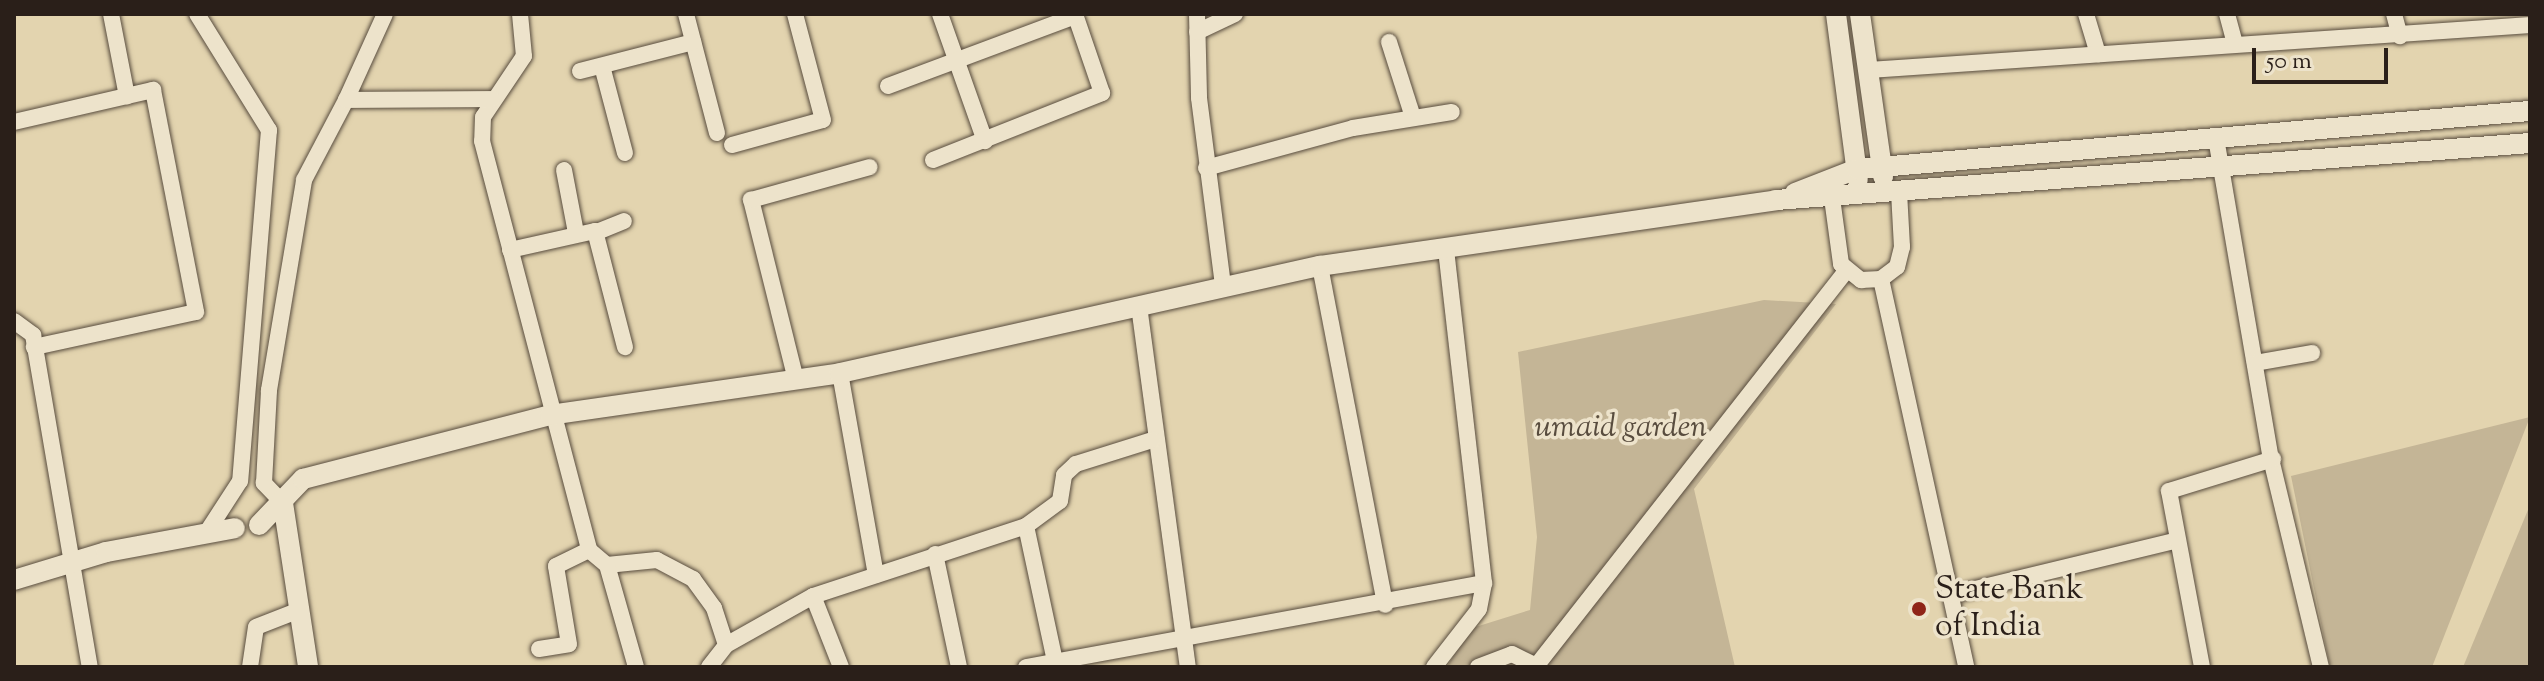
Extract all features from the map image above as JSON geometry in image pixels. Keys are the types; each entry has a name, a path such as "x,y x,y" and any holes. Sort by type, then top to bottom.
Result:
{"street":[{"path":"111,14 127,96"},
{"path":"197,14 269,130 240,481 207,532"},
{"path":"308,667 297,611 283,503 264,483 269,390 304,180 346,100 385,14"},
{"path":"520,14 524,56 492,99 482,141 550,415 589,550 607,565 636,667"},
{"path":"686,14 717,133"},
{"path":"732,145 823,120 795,14"},
{"path":"940,14 985,141"},
{"path":"1197,14 1206,168 1223,286"},
{"path":"1197,32 1235,14"},
{"path":"1836,14 1859,196"},
{"path":"1846,271 1881,279 1897,267 1902,247 1891,192 1882,166 1860,14"},
{"path":"2086,14 2098,54"},
{"path":"2227,14 2235,44"},
{"path":"2394,14 2400,36"},
{"path":"888,86 1075,15 1102,93 933,160"},
{"path":"1869,70 2530,25"},
{"path":"580,71 693,42"},
{"path":"1389,42 1413,117"},
{"path":"602,66 625,153"},
{"path":"14,122 153,90 196,312 34,347"},
{"path":"346,100 492,99"},
{"path":"1776,200 1857,169 1882,166 2530,111"},
{"path":"1206,168 1413,117 1452,112"},
{"path":"2216,138 2273,459 2321,667"},
{"path":"259,525 303,479 550,415 840,373 1320,266 1776,200 2530,143"},
{"path":"796,380 751,200 870,167"},
{"path":"564,170 576,233"},
{"path":"1478,667 1512,654 1538,666 1846,271 1832,198"},
{"path":"510,250 576,233 597,232 624,221"},
{"path":"597,232 625,347"},
{"path":"1434,667 1479,609 1484,583 1446,248"},
{"path":"1320,266 1385,605"},
{"path":"1881,279 1966,667"},
{"path":"1139,306 1152,440 1188,667"},
{"path":"14,321 30,329 34,347 77,560 90,667"},
{"path":"2255,363 2312,353"},
{"path":"840,373 876,575"},
{"path":"709,667 726,645 813,596 1026,526 1060,501 1064,475 1076,464 1152,440"},
{"path":"2202,667 2175,541 2173,485 2273,459"},
{"path":"1026,526 1055,661"},
{"path":"14,580 77,560 235,528"},
{"path":"1951,595 2175,541"},
{"path":"539,649 569,644 556,566 589,550"},
{"path":"935,554 959,667"},
{"path":"607,565 657,560 693,579 714,608 726,645"},
{"path":"1026,667 1385,605 1484,583"},
{"path":"813,596 841,667"},
{"path":"250,667 256,627 297,611"}],"green space":[{"name":"umaid garden","path":"1764,300 1836,304 1694,489 1735,667 1447,667 1469,629 1530,610 1537,537 1518,352"},
{"path":"2530,417 2432,667 2330,667 2291,476"},
{"path":"2530,505 2530,667 2463,667"}],"place":[{"name":"State Bank of India","path":"1919,609"}]}
